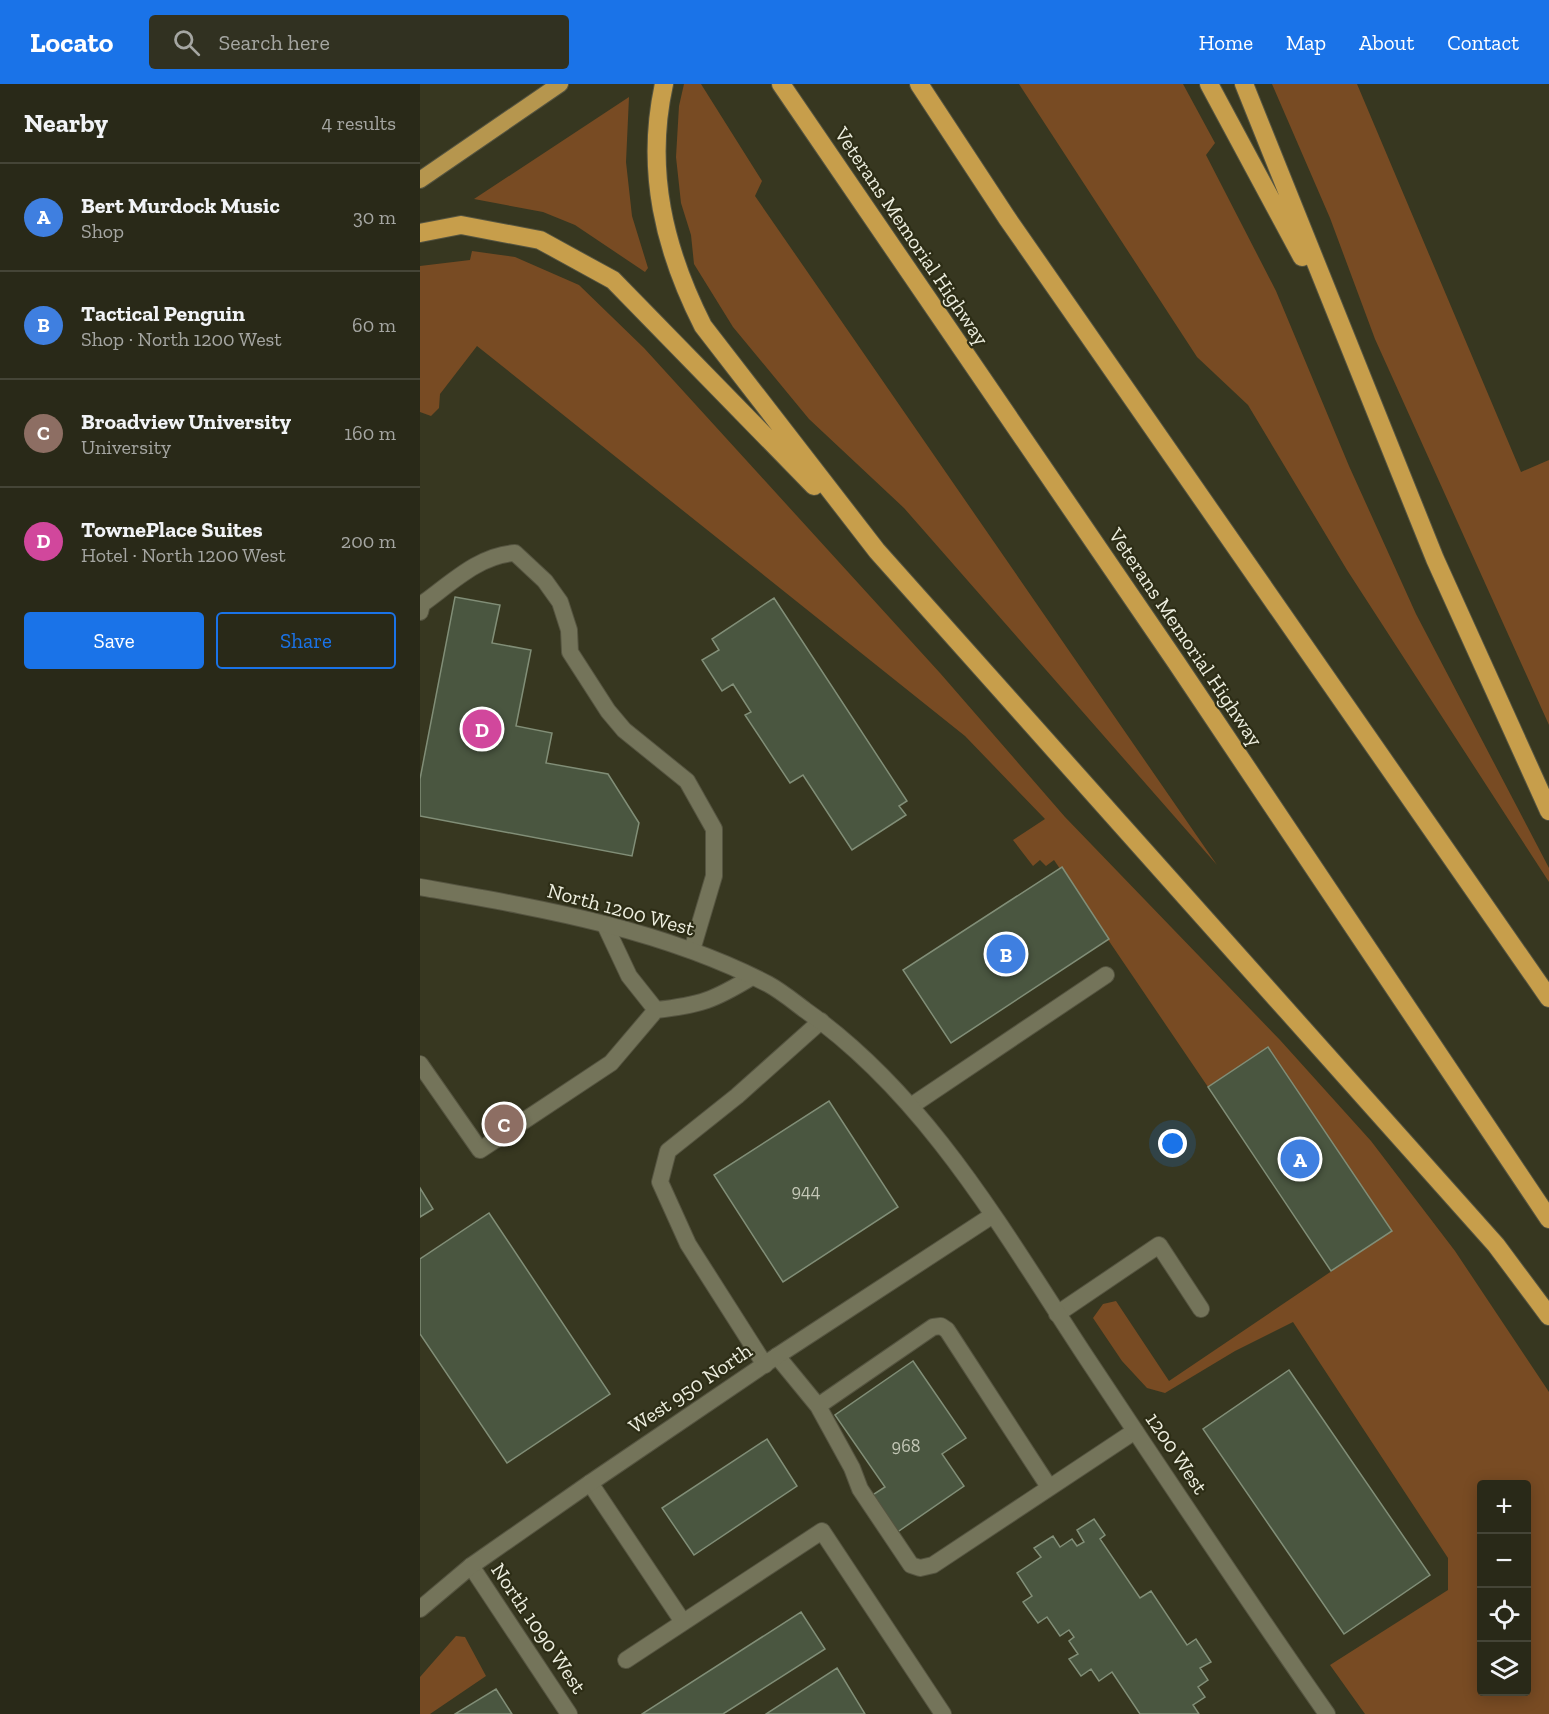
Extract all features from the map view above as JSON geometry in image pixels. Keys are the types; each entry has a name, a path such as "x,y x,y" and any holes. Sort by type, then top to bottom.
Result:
{"highway":[{"path":"420,180 560,84"},
{"path":"664,84 659,107 656,162 663,226 683,286 703,326 878,551"},
{"name":"Veterans Memorial Highway","path":"781,84 1176,662 1549,1219"},
{"path":"919,84 1007,218 1549,998"},
{"path":"1209,84 1343,332"},
{"path":"1244,84 1436,559 1549,811"},
{"path":"420,233 461,225 540,240 613,280 878,551 1496,1245 1549,1316"}],"street":[{"path":"420,612 422,604 462,574 498,554 515,553 545,581 560,602 568,630 570,652 608,711 624,730 687,781 714,829 714,876 692,950"},
{"name":"North 1200 West","path":"420,887 646,934 692,950 770,985 821,1021 863,1056 911,1106 993,1215"},
{"path":"605,925 629,976 656,1010"},
{"path":"911,1106 1106,975"},
{"path":"420,1064 480,1150 611,1063 656,1010 690,1006 716,999 752,977"},
{"path":"821,1021 737,1096 668,1151 660,1182 688,1244 771,1360 818,1406 852,1468 860,1489 911,1565 920,1568 933,1565 1135,1431"},
{"name":"West 950 North","path":"420,1609 471,1566 590,1483 771,1360 993,1215"},
{"name":"1200 West","path":"993,1215 1135,1431 1327,1714"},
{"path":"1057,1314 1159,1245 1201,1309"},
{"path":"818,1406 933,1327 941,1326 947,1330 1049,1488"},
{"path":"590,1483 683,1622"},
{"path":"626,1660 822,1531 943,1714"},
{"name":"North 1090 West","path":"471,1566 569,1714"}],"shaded area":[{"path":"684,84 701,84 762,181 755,196 1217,865 904,508 809,419 733,327 694,264 691,235 681,203 676,157 679,106"},
{"path":"1019,84 1183,84 1215,143 1206,155 1276,291 1349,466 1416,614 1549,868 1549,882 1347,570 1248,405 1197,357"},
{"path":"1272,84 1357,84 1521,472 1549,460 1549,725 1375,339 1330,218"},
{"path":"629,97 626,162 632,216 648,268 645,272 575,225 543,212 474,199"},
{"path":"472,251 515,257 579,285 644,348 940,673 1065,817 1280,1040 1371,1141 1455,1251 1549,1392 1549,1714 1365,1714 1330,1665 1448,1590 1448,1558 1293,1322 1235,1351 1165,1393 1147,1388 1122,1361 1093,1318 1103,1304 1116,1301 1169,1381 1391,1231 1268,1047 1208,1087 1054,860 1046,866 1040,860 1033,866 1013,840 1045,819 965,736 477,346 440,394 439,408 431,416 420,412 420,266 470,260"},
{"path":"456,1636 465,1637 486,1676 430,1714 420,1714 420,1677"}],"building":[{"path":"455,597 500,605 492,643 531,650 516,726 552,733 546,763 608,774 639,823 632,856 420,816 420,779"},
{"path":"774,598 907,801 899,806 906,815 852,850 803,775 790,783 745,715 751,712 733,684 722,691 702,660 719,650 712,639"},
{"path":"1062,867 1109,939 951,1043 903,970"},
{"path":"1268,1047 1392,1231 1331,1271 1208,1087"},
{"path":"829,1101 898,1207 783,1282 714,1175"},
{"path":"420,1188 433,1209 420,1217"},
{"path":"489,1213 610,1394 507,1463 420,1334 420,1259"},
{"path":"913,1361 966,1438 942,1454 964,1486 896,1533 871,1496 885,1487 835,1415"},
{"path":"1289,1370 1430,1575 1344,1634 1203,1429"},
{"path":"767,1439 797,1486 694,1555 662,1508"},
{"path":"1094,1519 1105,1535 1100,1539 1140,1598 1151,1591 1187,1645 1196,1639 1211,1662 1200,1668 1208,1680 1198,1687 1205,1697 1193,1705 1199,1714 1140,1714 1112,1672 1099,1681 1091,1669 1081,1676 1069,1659 1078,1654 1069,1641 1074,1637 1069,1630 1060,1636 1047,1617 1038,1623 1023,1602 1032,1596 1017,1573 1041,1557 1034,1548 1053,1536 1060,1547 1072,1539 1077,1546 1084,1542 1077,1530"},
{"path":"801,1612 825,1649 723,1714 642,1714"},
{"path":"837,1668 865,1714 766,1714"},
{"path":"496,1689 512,1714 455,1714"}],"place":[{"name":"TownePlace Suites","path":"482,729"},
{"name":"Tactical Penguin","path":"1006,954"},
{"name":"Broadview University","path":"504,1124"},
{"name":"Bert Murdock Music","path":"1300,1159"}]}
